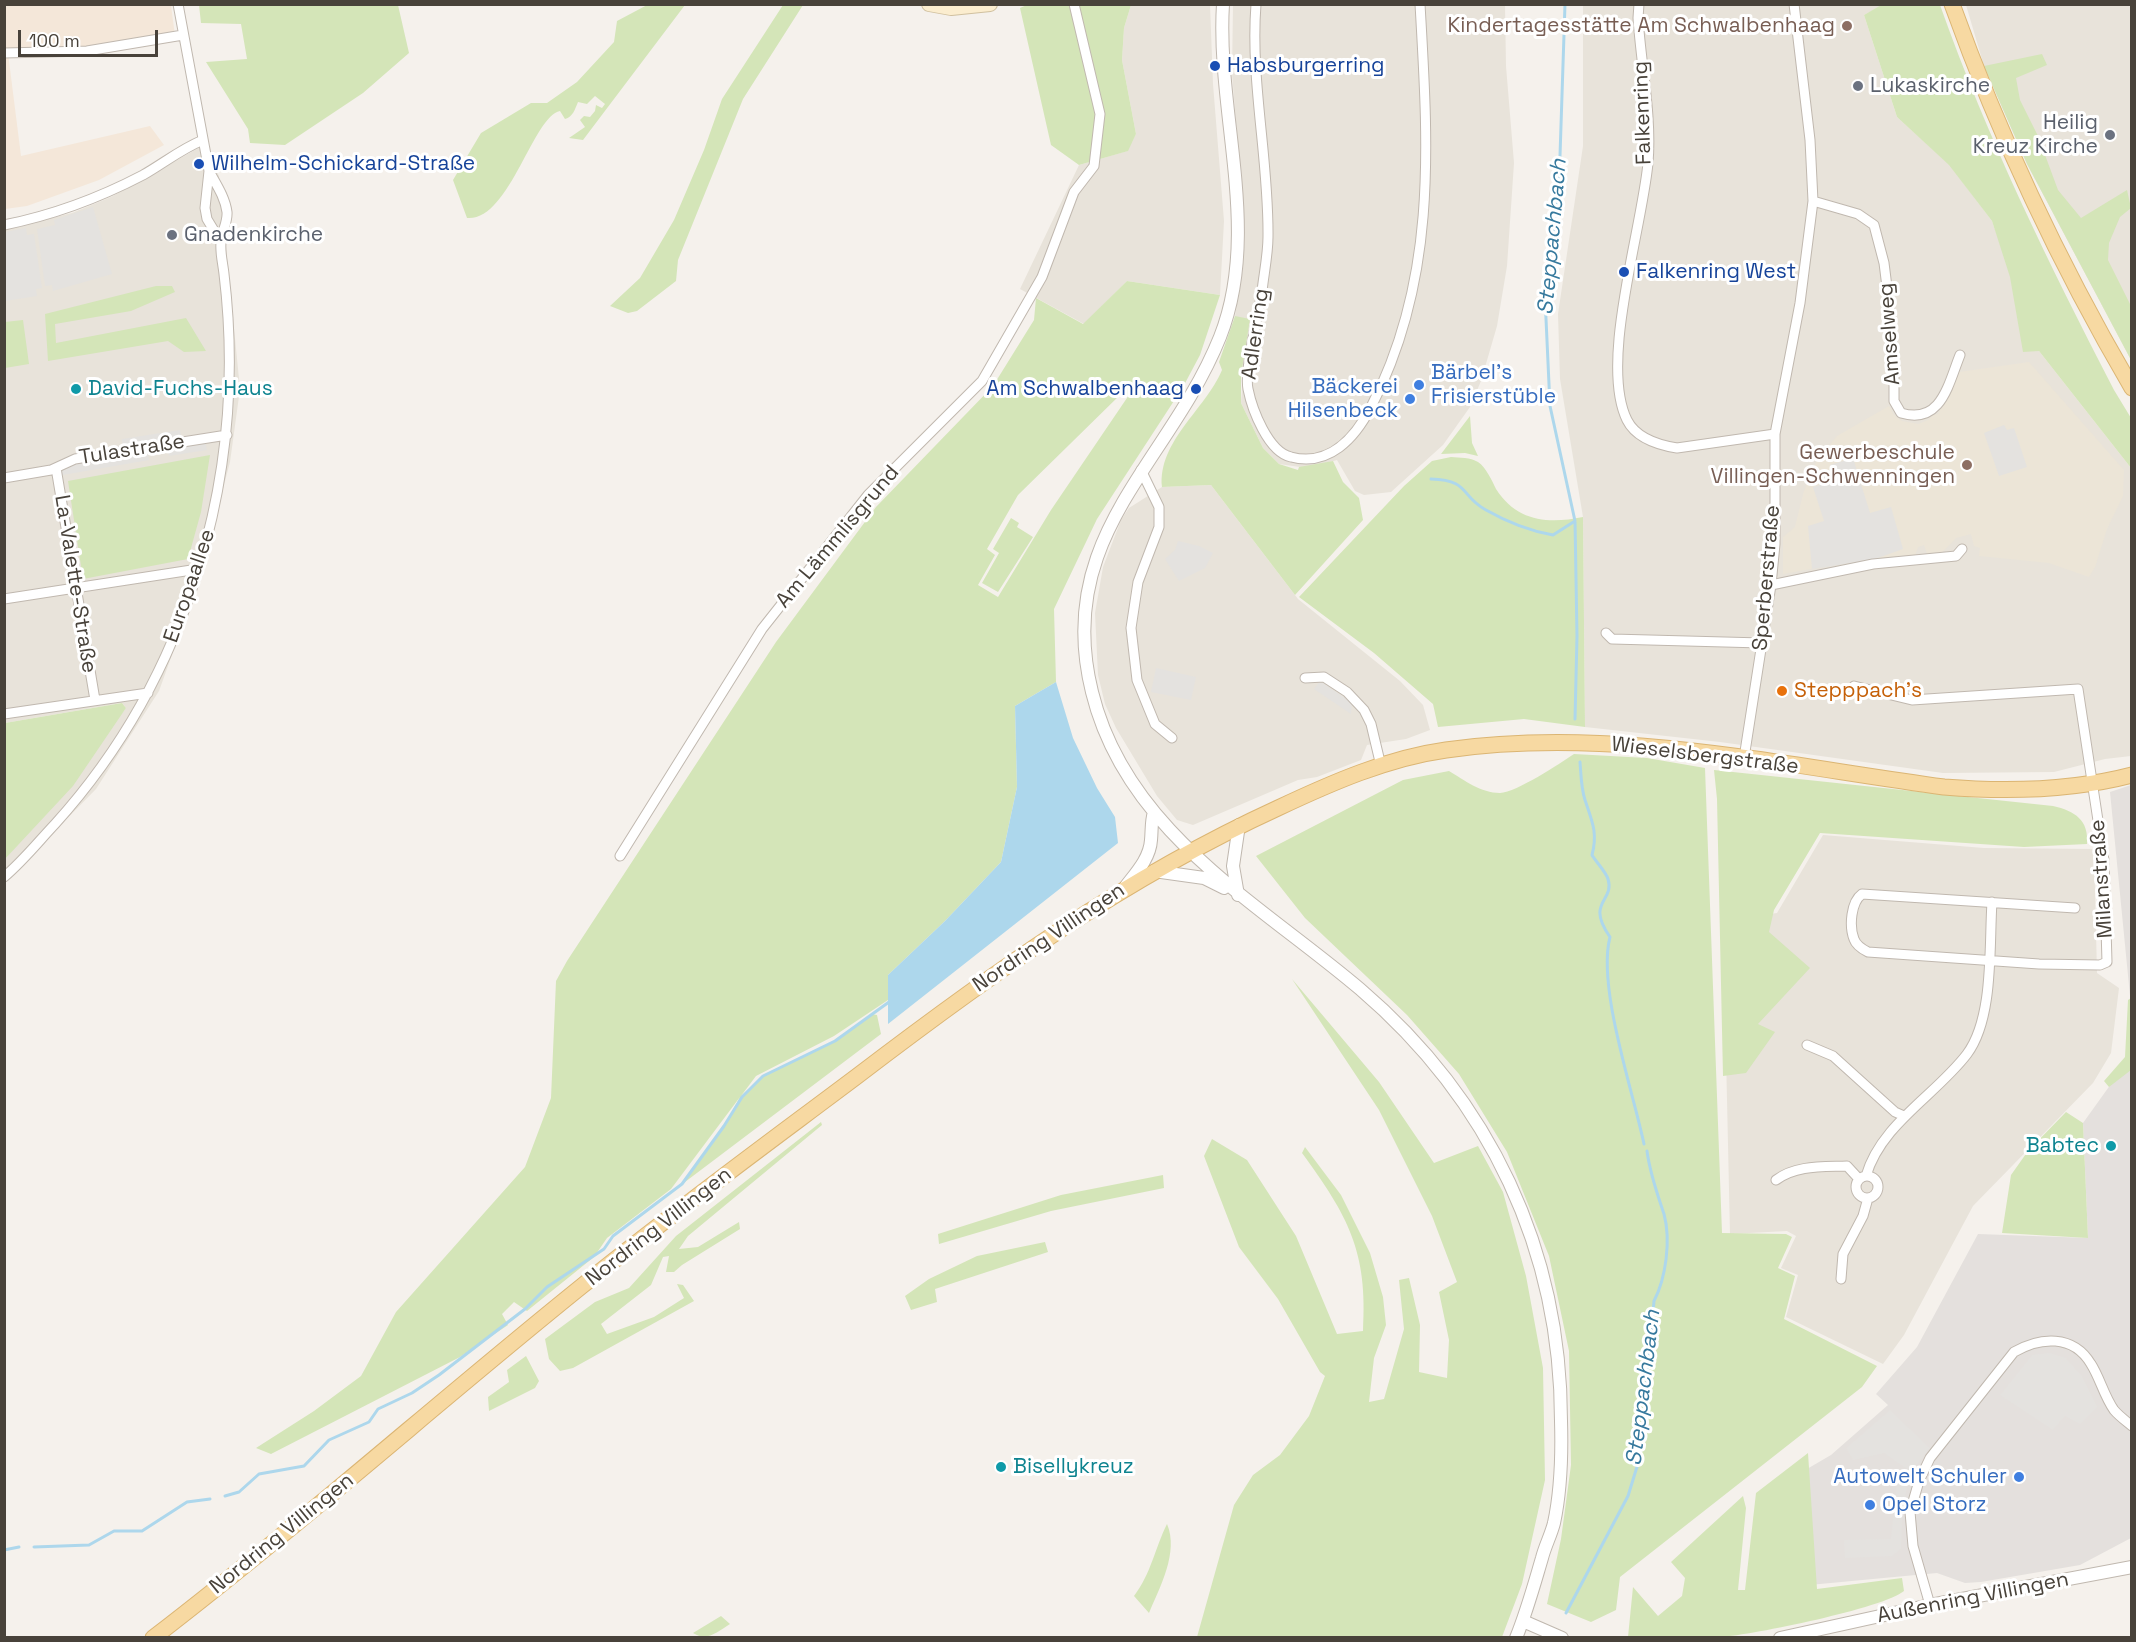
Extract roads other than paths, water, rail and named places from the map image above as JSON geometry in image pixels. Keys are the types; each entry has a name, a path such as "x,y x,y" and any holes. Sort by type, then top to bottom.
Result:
{"main road":[{"path":"929,4 951,8 990,4"},
{"path":"1952,4 1984,90 2024,181 2071,279 2132,388"},
{"name":"Wieselsbergstraße","path":"1189,850 1317,790 1382,766 1440,750 1507,744 1598,743 1651,746 1944,788 1986,791 2094,784 2132,775"},
{"name":"Nordring Villingen","path":"153,1638 481,1372 580,1287 678,1212 966,994 1126,886 1189,850"}],"street":[{"path":"4,225 72,208 146,173 180,150 203,140 178,4"},
{"name":"Am Lämmlisgrund","path":"620,856 762,629 868,495 982,381 1042,277 1074,192 1094,166 1100,114 1074,4"},
{"path":"1223,4 1223,68 1236,206 1237,245 1231,299 1221,333 1196,389 1115,513 1094,562 1084,631 1090,688 1103,732 1123,771 1154,812 1189,850 1238,895 1363,992 1403,1030 1470,1109 1507,1175 1536,1243 1556,1332 1561,1394 1562,1458 1554,1523 1516,1638"},
{"name":"Adlerring","path":"1256,4 1254,67 1269,238 1247,386 1255,414 1269,440 1289,457 1314,459 1332,453 1349,441 1366,417 1385,380 1413,298 1421,252 1427,181 1419,4"},
{"name":"Falkenring","path":"1640,4 1638,18 1648,160 1619,345 1618,395 1632,427 1647,439 1661,445 1677,448 1775,434"},
{"name":"Sperberstraße","path":"1744,758 1771,585 1775,537 1775,434 1800,303 1813,201 1810,140 1794,4"},
{"path":"4,53 87,51 183,35"},
{"name":"Europaallee","path":"203,140 209,171 205,207 207,219 221,242"},
{"name":"Europaallee","path":"4,877 87,787 148,693 181,619 198,569 213,517 226,435 231,358 221,242 227,214 222,194 209,171"},
{"name":"Amselweg","path":"1813,201 1858,214 1874,225 1884,263 1888,295 1894,367 1894,401 1901,413 1916,418 1932,411 1945,394 1960,355"},
{"name":"Tulastraße","path":"4,478 56,468 75,459 226,435"},
{"name":"La-Valette-Straße","path":"56,468 95,700"},
{"path":"1141,470 1159,507 1158,527 1137,582 1131,628 1137,680 1155,724 1172,738"},
{"path":"1771,585 1873,564 1956,556 1962,549"},
{"path":"4,599 198,569"},
{"path":"1606,633 1612,639 1762,643"},
{"path":"1305,678 1324,677 1347,692 1364,710 1371,724 1382,766"},
{"path":"1854,686 1912,700 2078,689 2094,784"},
{"path":"4,714 148,693"},
{"name":"Milanstraße","path":"2075,908 1862,894 1856,898 1853,907 1854,939 1866,956 1988,959 2083,966 2100,966 2107,962 2104,860 2094,784"},
{"path":"1126,886 1145,860 1151,841 1150,829 1154,812"},
{"path":"1238,895 1233,866 1239,825"},
{"path":"1153,871 1204,878 1238,895"},
{"path":"1868,1198 1857,1192 1869,1164 1904,1116 1967,1053 1975,1040 1985,1016 1992,902"},
{"path":"1807,1044 1833,1056 1895,1112 1904,1116"},
{"path":"1776,1180 1787,1172 1802,1168 1847,1166 1862,1178 1875,1181 1878,1188 1875,1194 1868,1198 1863,1216 1843,1254 1841,1279"},
{"path":"1930,1605 1912,1534 1910,1512 1919,1481 1930,1458 2014,1352 2031,1342 2050,1340 2069,1344 2085,1355 2115,1411 2132,1426"},
{"name":"Außenring Villingen","path":"1780,1638 1930,1605 2132,1567"},
{"path":"1523,1621 1562,1638"}],"water":[{"path":"1056,682 1073,738 1097,788 1115,817 1118,843 888,1024 888,975 945,921 1001,862 1017,787 1015,706"}],"waterway":[{"name":"Steppachbach","path":"1565,4 1559,186 1545,297 1550,406 1575,521 1577,636 1575,719"},
{"path":"1431,479 1452,482 1486,510 1536,531 1553,535 1575,521"},
{"name":"Steppachbach","path":"1580,762 1583,791 1594,833 1592,855 1608,879 1608,893 1602,903 1600,916 1610,937 1607,958 1612,1010 1644,1144"},
{"path":"225,1496 239,1492 259,1474 304,1466 329,1440 369,1422 378,1409 412,1393 439,1375 525,1309 547,1287 604,1249 613,1236 682,1184 742,1097 763,1076 835,1041 889,1002"},
{"name":"Steppachbach","path":"1566,1613 1628,1496 1640,1457 1654,1301 1662,1281 1667,1247 1664,1214 1647,1151"},
{"path":"34,1547 89,1545 114,1531 142,1531 187,1502 210,1499"},
{"path":"4,1550 19,1547"}],"place":[{"name":"Kindertagesstätte Am Schwalbenhaag","path":"1847,26"},
{"name":"Habsburgerring","path":"1215,66"},
{"name":"Lukaskirche","path":"1858,86"},
{"name":"Heilig Kreuz Kirche","path":"2110,135"},
{"name":"Wilhelm-Schickard-Straße","path":"199,164"},
{"name":"Gnadenkirche","path":"172,235"},
{"name":"Falkenring West","path":"1624,272"},
{"name":"Bärbel's Frisierstüble","path":"1419,385"},
{"name":"David-Fuchs-Haus","path":"76,389"},
{"name":"Am Schwalbenhaag","path":"1196,389"},
{"name":"Bäckerei Hilsenbeck","path":"1410,399"},
{"name":"Gewerbeschule Villingen-Schwenningen","path":"1967,465"},
{"name":"Stepppach's","path":"1782,691"},
{"name":"Babtec","path":"2111,1146"},
{"name":"Bisellykreuz","path":"1001,1467"},
{"name":"Autowelt Schuler","path":"2019,1477"},
{"name":"Opel Storz","path":"1870,1505"}]}
